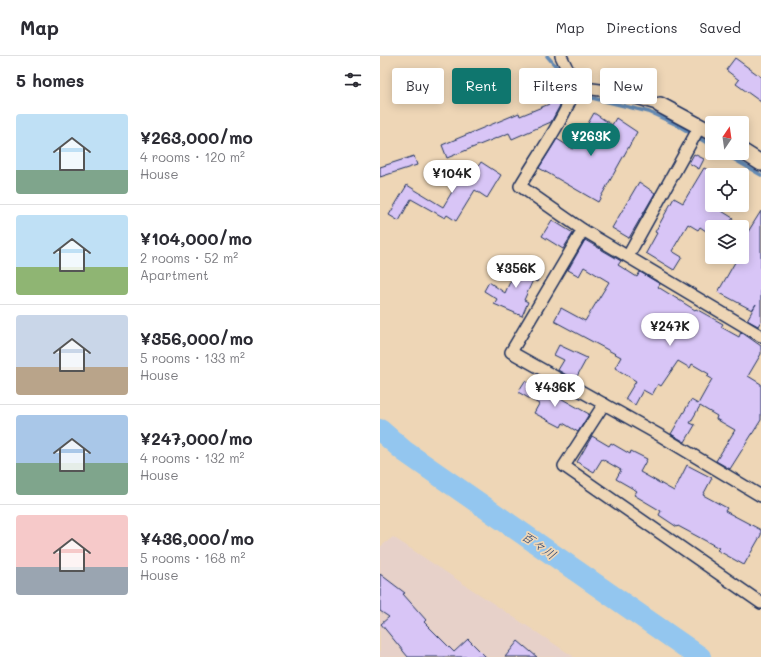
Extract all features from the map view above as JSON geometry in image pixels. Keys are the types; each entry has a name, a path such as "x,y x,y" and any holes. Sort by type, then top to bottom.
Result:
{"street":[{"path":"562,56 567,68"},
{"path":"592,89 616,92 660,105 705,128"},
{"path":"568,104 520,186 583,230 761,336"},
{"path":"628,256 705,131"},
{"path":"749,155 761,163"},
{"path":"583,230 511,352 661,436 761,496"},
{"path":"604,404 564,466 761,603"}],"shaded area":[{"path":"393,537 574,657 380,657 380,547"}],"building":[{"path":"735,58 761,77 761,102 736,84 739,80 726,70"},
{"path":"549,104 561,104 551,122 512,139 509,133 447,158 442,145 519,113 520,116"},
{"path":"594,113 612,125 616,118 637,132 598,202 539,168 557,139 573,149"},
{"path":"694,154 704,159 699,169 689,163"},
{"path":"414,156 417,165 380,177 380,167"},
{"path":"481,162 501,175 487,198 475,190 456,221 447,215 445,218 411,199 399,221 389,215 407,185 443,207 459,180 457,178 465,167 474,173"},
{"path":"704,168 705,212 723,212 733,218 732,220 705,220 705,230 700,227 698,230 688,224 672,251 682,257 674,270 646,253 657,233 655,232 674,198 683,203"},
{"path":"639,182 655,193 629,238 612,228"},
{"path":"761,211 761,321 758,326 747,320 756,304 752,310 718,292 734,264 749,264 749,230"},
{"path":"552,220 573,233 563,249 542,236"},
{"path":"585,240 621,261 618,265 637,277 640,272 660,284 658,287 695,310 696,309 723,324 721,327 739,337 741,332 761,346 761,354 748,376 761,384 761,420 730,469 716,461 735,430 716,419 717,416 700,406 690,423 695,425 685,442 671,434 691,400 698,404 712,379 707,376 709,374 692,364 690,368 678,361 661,386 658,384 652,395 643,390 635,405 625,399 636,381 615,368 621,357 554,321 561,308 585,321 609,282 584,267 579,276 568,270"},
{"path":"520,260 542,270 537,282 533,280 524,300 528,302 522,316 494,304 497,299 484,291 489,282 505,293"},
{"path":"559,345 587,358 575,380 558,370 564,360 554,355"},
{"path":"525,381 545,392 546,390 589,414 578,432 563,423 561,427 534,413 539,404 518,392"},
{"path":"592,436 609,446 611,443 630,454 631,451 647,459 640,472 674,491 687,465 712,478 703,495 727,508 725,511 761,530 761,535 744,565 717,550 719,548 678,526 677,527 659,515 661,511 634,495 637,491 616,479 621,470 602,459 594,472 577,462"},
{"path":"380,574 405,593 403,594 426,620 424,622 454,652 468,639 486,657 408,657 381,624 389,617 380,611"},
{"path":"518,641 537,657 505,657"}],"waterway":[{"path":"547,56 557,68"},
{"path":"592,98 649,112 677,125 705,142"},
{"path":"735,160 761,175"},
{"name":"百々川","path":"380,430 404,451 700,657"}]}
